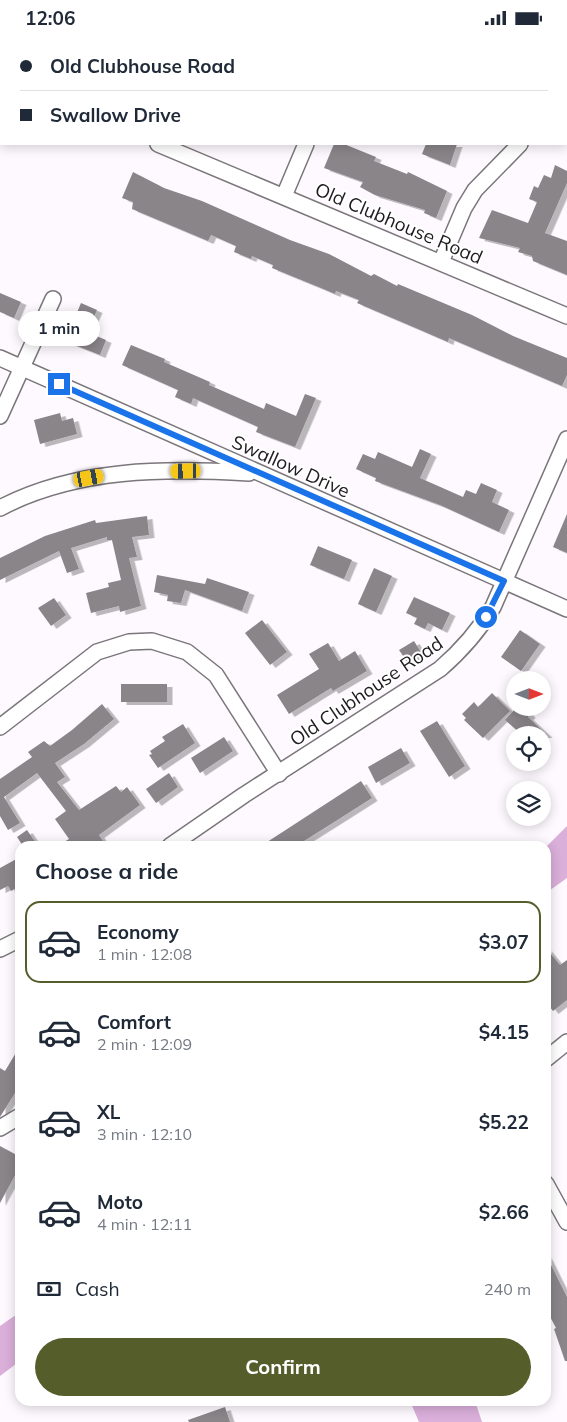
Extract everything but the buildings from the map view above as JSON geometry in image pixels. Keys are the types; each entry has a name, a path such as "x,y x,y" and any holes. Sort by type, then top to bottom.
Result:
{"street":[{"name":"Old Clubhouse Road","path":"160,145 567,316"},
{"path":"284,196 306,145"},
{"path":"441,262 464,208 475,190 519,145"},
{"path":"0,416 53,299"},
{"name":"Swallow Drive","path":"0,358 567,609"},
{"name":"Old Clubhouse Road","path":"177,841 447,663 462,650 480,628 504,581 567,439"},
{"path":"0,508 44,489 101,476 194,470 258,473"},
{"path":"0,727 97,652 129,642 152,641 187,652 216,675 278,773"},
{"path":"0,949 15,942"},
{"path":"551,1055 567,1042"},
{"path":"0,1128 15,1119"},
{"path":"551,1193 567,1222"}],"shaded area":[{"path":"567,826 567,878 551,889 551,842"},
{"path":"15,1316 15,1365 0,1376 0,1326"},
{"path":"412,1406 477,1406 482,1422 419,1422"}],"route":[{"path":"59,384 504,581 493,607 486,617"}]}
